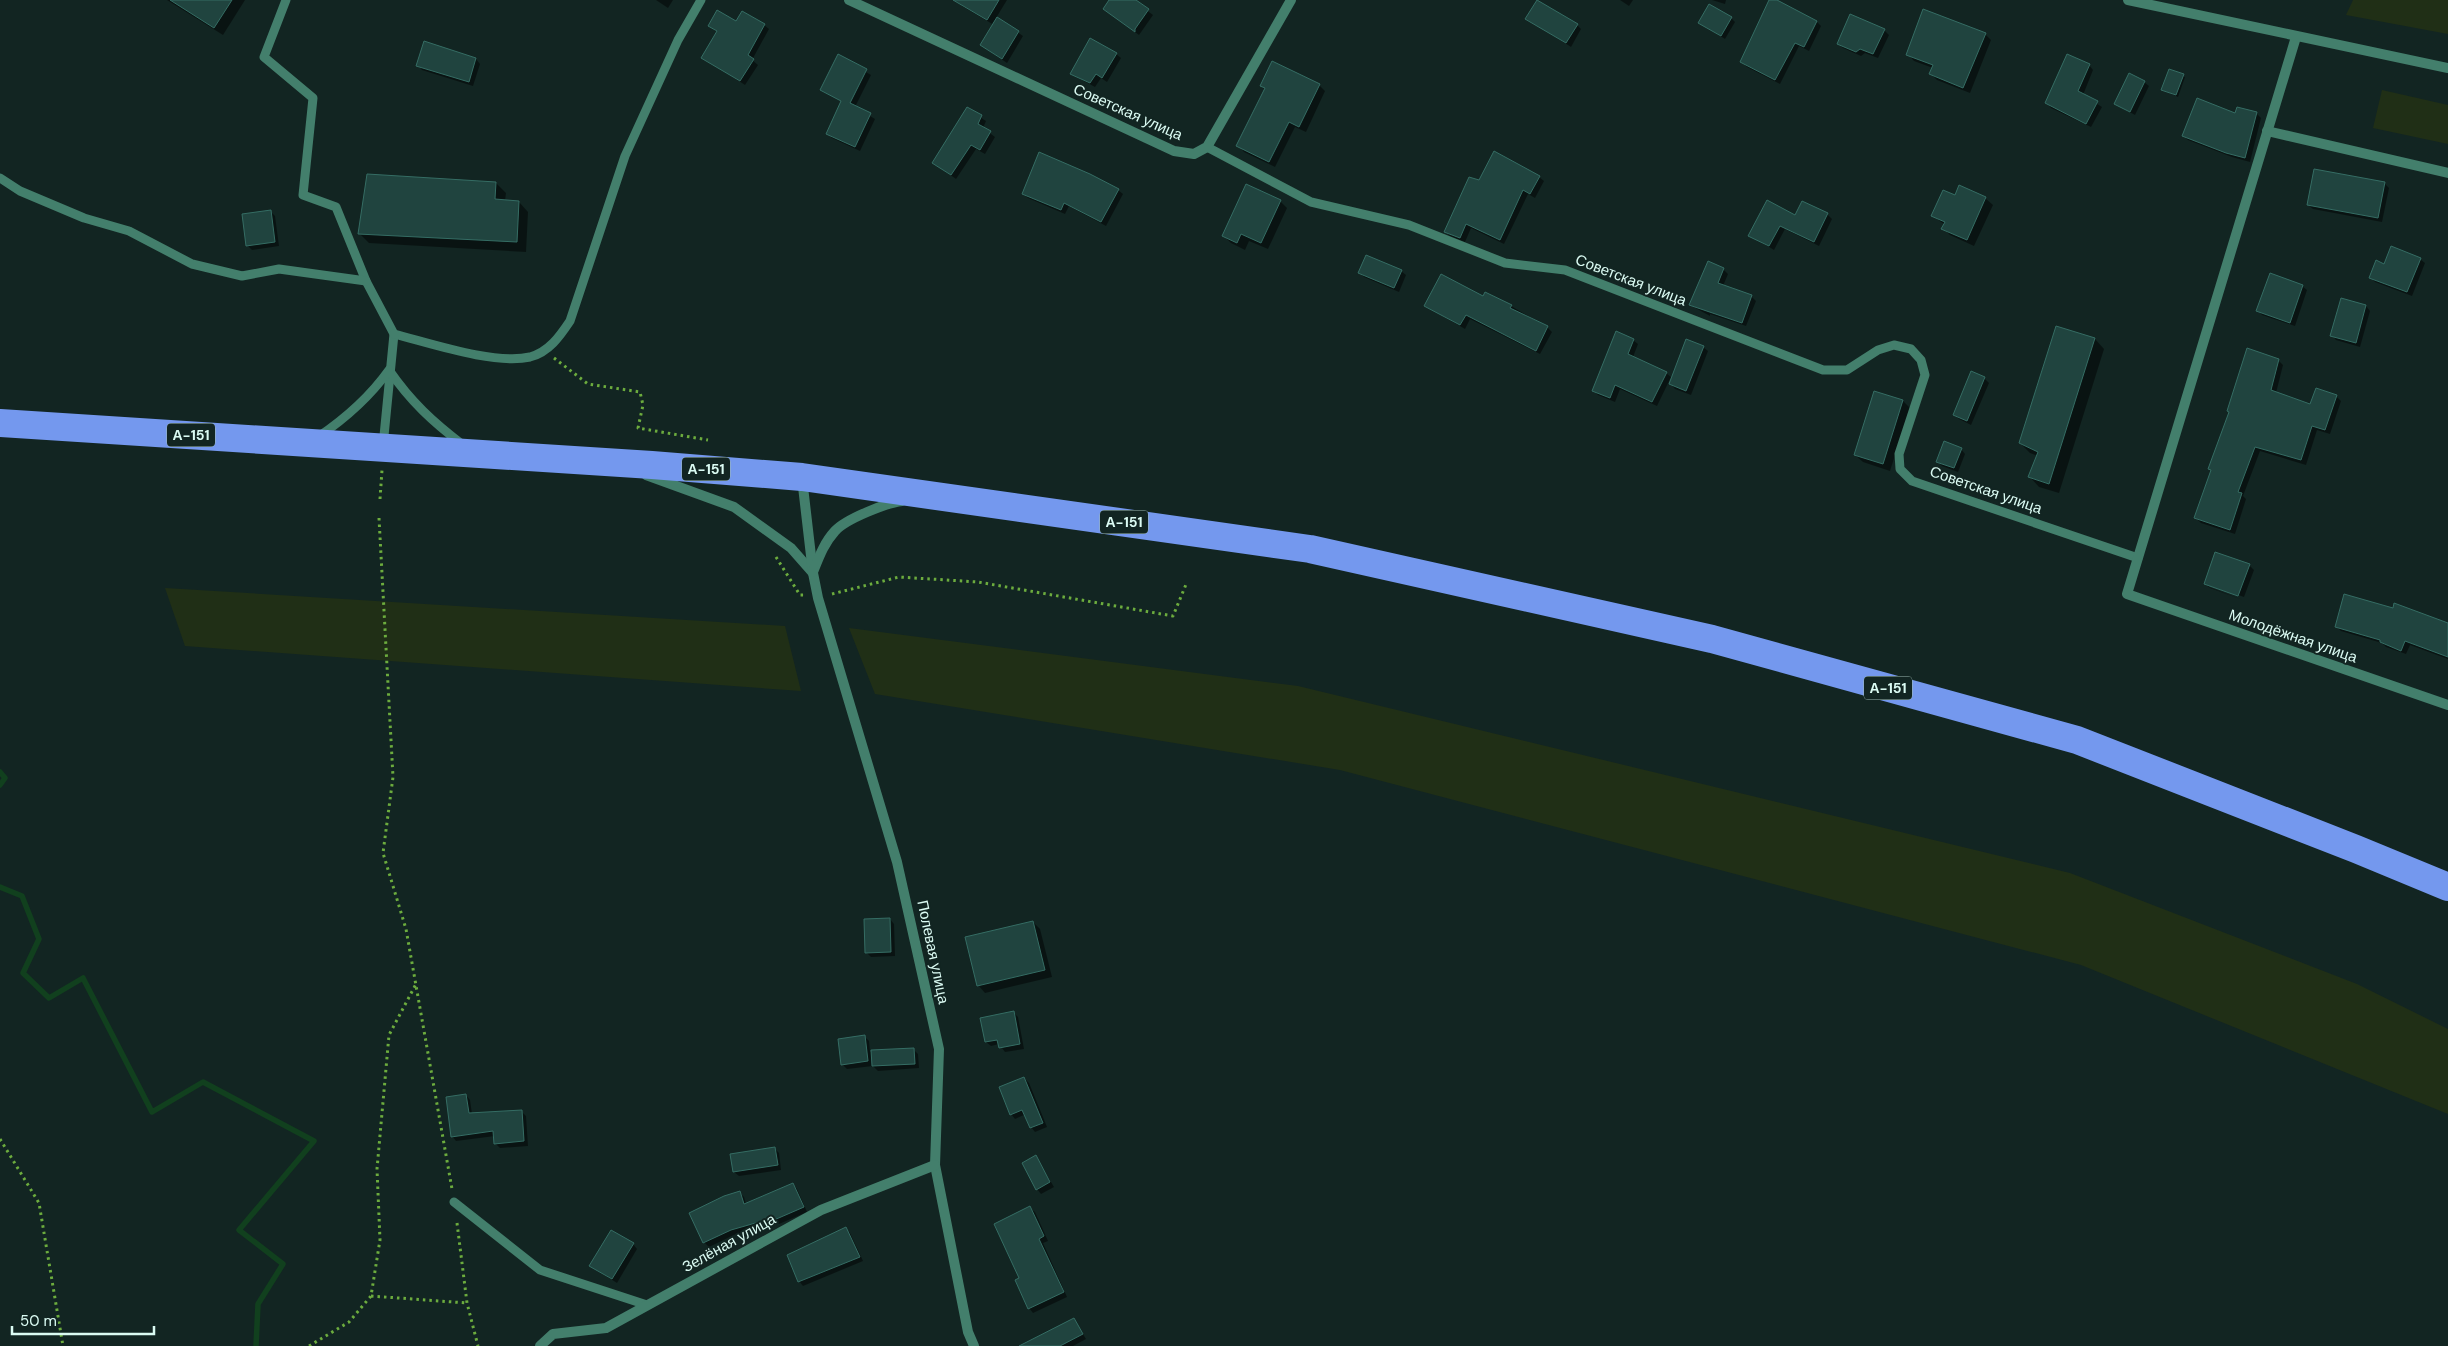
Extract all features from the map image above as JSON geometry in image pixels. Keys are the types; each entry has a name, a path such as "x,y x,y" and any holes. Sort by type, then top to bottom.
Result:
{"highway":[{"name":"А-151","path":"0,423 609,462 802,477 1310,549 1712,639 2077,740 2448,887"}],"street":[{"name":"Советская улица","path":"849,0 1174,151 1194,154 1207,147"},
{"path":"1207,147 1291,0"},
{"path":"2128,0 2448,68"},
{"path":"2138,558 2296,37"},
{"path":"2267,131 2448,173"},
{"path":"609,462 734,508 791,548 813,573 823,547 837,529 885,504 939,496"},
{"name":"Полевая улица","path":"802,477 813,573 818,598 897,862 939,1049 935,1165 968,1332 974,1346"},
{"name":"Молодёжная улица","path":"2138,558 2127,594 2448,706"},
{"name":"Зелёная улица","path":"540,1346 553,1334 606,1328 821,1210 935,1165"}],"lane":[{"path":"286,0 264,57 313,98 303,195 336,208 366,281 394,334 383,447"},
{"path":"394,334 477,355 513,358 531,356 544,350 557,340 570,322 626,156 678,40 701,0"},
{"name":"Советская улица","path":"1207,147 1311,202 1409,225 1505,263 1565,270 1823,370 1847,370 1878,350 1894,345 1911,349 1922,360 1925,375 1898,454 1900,469 1912,481 2138,558"},
{"path":"0,178 20,192 129,231 192,264 242,276 279,269 366,281"},
{"path":"311,442 351,414 377,388 389,370"},
{"path":"389,370 406,395 431,420 473,453"},
{"path":"454,1202 540,1270 646,1305"}],"path":[{"path":"544,350 588,384 640,392 643,405 638,428 708,440"},
{"path":"379,518 393,777 383,853 406,929 454,1202 466,1304 478,1346"},
{"path":"771,548 800,595 818,598 898,577 978,582 1173,616 1187,582"},
{"path":"309,1346 349,1322 372,1296 380,1240 377,1169 389,1035 416,983"},
{"path":"0,1138 39,1203 64,1346"},
{"path":"372,1296 466,1304"}],"green space":[{"path":"2353,0 2448,0 2448,34 2346,15"},
{"path":"2382,90 2448,105 2448,144 2373,128"},
{"path":"165,588 785,626 801,691 185,646"},
{"path":"849,628 1298,686 2070,873 2357,984 2448,1029 2448,1114 2081,965 1340,770 875,694"}],"building":[{"path":"170,0 232,0 214,28"},
{"path":"953,0 999,0 987,20"},
{"path":"1109,0 1136,0 1149,9 1135,29 1135,32 1103,9"},
{"path":"1537,0 1578,24 1566,43 1525,19"},
{"path":"1769,0 1777,0 1817,21 1804,47 1795,43 1775,80 1740,62"},
{"path":"1709,4 1732,17 1721,36 1698,23"},
{"path":"1923,9 1986,33 1963,88 1929,74 1933,65 1906,55"},
{"path":"717,10 736,21 742,11 765,24 748,55 754,59 740,81 701,58 717,31 708,26"},
{"path":"1850,14 1885,29 1873,54 1860,49 1856,52 1837,44"},
{"path":"997,17 1019,31 1002,59 980,45"},
{"path":"1090,38 1117,53 1102,78 1096,74 1090,83 1070,74"},
{"path":"424,41 476,58 469,82 416,66"},
{"path":"838,54 867,69 850,103 871,113 855,147 826,134 841,101 820,90"},
{"path":"2067,54 2090,64 2078,91 2098,101 2086,124 2045,103"},
{"path":"1272,61 1320,84 1299,127 1289,122 1269,162 1236,146 1265,88 1260,86"},
{"path":"2169,69 2184,74 2176,95 2161,90"},
{"path":"2129,73 2145,81 2130,112 2114,104"},
{"path":"2197,98 2235,113 2237,107 2257,112 2245,158 2226,153 2182,136"},
{"path":"967,107 982,115 978,124 991,131 980,150 971,145 951,175 932,163"},
{"path":"1494,151 1540,176 1530,194 1523,190 1500,240 1466,224 1460,238 1444,232 1469,177 1479,180"},
{"path":"1039,152 1119,189 1101,222 1064,203 1061,210 1022,194"},
{"path":"2314,169 2385,182 2378,218 2307,205"},
{"path":"367,174 496,182 495,199 519,201 517,242 358,234"},
{"path":"1246,184 1281,200 1261,243 1241,234 1237,243 1222,236"},
{"path":"1959,185 1986,197 1967,240 1941,229 1945,222 1931,216 1943,190 1955,195"},
{"path":"1767,200 1795,215 1802,201 1828,213 1814,242 1780,226 1769,246 1748,236"},
{"path":"271,210 275,242 246,246 242,214"},
{"path":"2391,246 2421,258 2407,292 2369,278 2376,260 2384,264"},
{"path":"1366,255 1402,270 1394,288 1358,273"},
{"path":"1708,261 1724,268 1718,283 1752,295 1742,323 1689,305"},
{"path":"2270,273 2303,285 2290,323 2256,311"},
{"path":"1441,274 1483,296 1485,292 1512,305 1510,308 1548,326 1536,351 1466,315 1460,325 1424,306"},
{"path":"2341,298 2366,305 2356,343 2330,336"},
{"path":"2056,326 2095,338 2049,484 2028,477 2038,452 2019,443"},
{"path":"1616,331 1634,339 1628,354 1667,372 1652,402 1615,385 1610,398 1592,391"},
{"path":"1686,339 1704,346 1686,391 1669,384"},
{"path":"2247,348 2279,359 2271,390 2310,404 2316,388 2337,395 2325,430 2312,426 2301,460 2255,447 2238,492 2242,493 2230,530 2194,518 2211,470 2208,469 2229,412 2227,411"},
{"path":"1971,371 1985,377 1967,421 1953,415"},
{"path":"1874,391 1903,400 1883,464 1854,455"},
{"path":"1944,441 1962,448 1954,468 1936,462"},
{"path":"2215,552 2250,564 2238,596 2204,584"},
{"path":"2344,594 2393,608 2394,603 2448,623 2448,657 2405,641 2401,651 2380,642 2380,640 2335,627"},
{"path":"890,918 891,952 865,953 864,919"},
{"path":"1033,921 1045,970 977,986 965,937"},
{"path":"1014,1011 1020,1044 999,1048 997,1040 985,1042 980,1018"},
{"path":"865,1035 868,1061 841,1065 838,1039"},
{"path":"914,1048 915,1064 872,1066 871,1050"},
{"path":"1024,1077 1043,1123 1030,1128 1022,1110 1010,1115 999,1087"},
{"path":"466,1094 469,1113 522,1110 524,1141 494,1144 493,1131 451,1137 446,1097"},
{"path":"775,1147 778,1165 733,1172 730,1154"},
{"path":"1036,1155 1050,1182 1036,1190 1022,1163"},
{"path":"793,1183 804,1207 774,1220 773,1218 731,1230 703,1243 689,1213 724,1196 740,1191 744,1204"},
{"path":"1030,1206 1044,1236 1039,1239 1064,1292 1028,1309 1015,1280 1019,1278 994,1224"},
{"path":"846,1227 860,1257 798,1282 787,1255"},
{"path":"611,1230 634,1243 612,1279 589,1266"},
{"path":"1074,1318 1083,1334 1060,1346 1019,1346"}],"waterway":[{"path":"0,772 5,778 0,785"},
{"path":"0,887 22,896 39,939 23,973 49,998 83,978 152,1112 203,1082 314,1141 239,1230 283,1264 258,1304 256,1346"}]}
